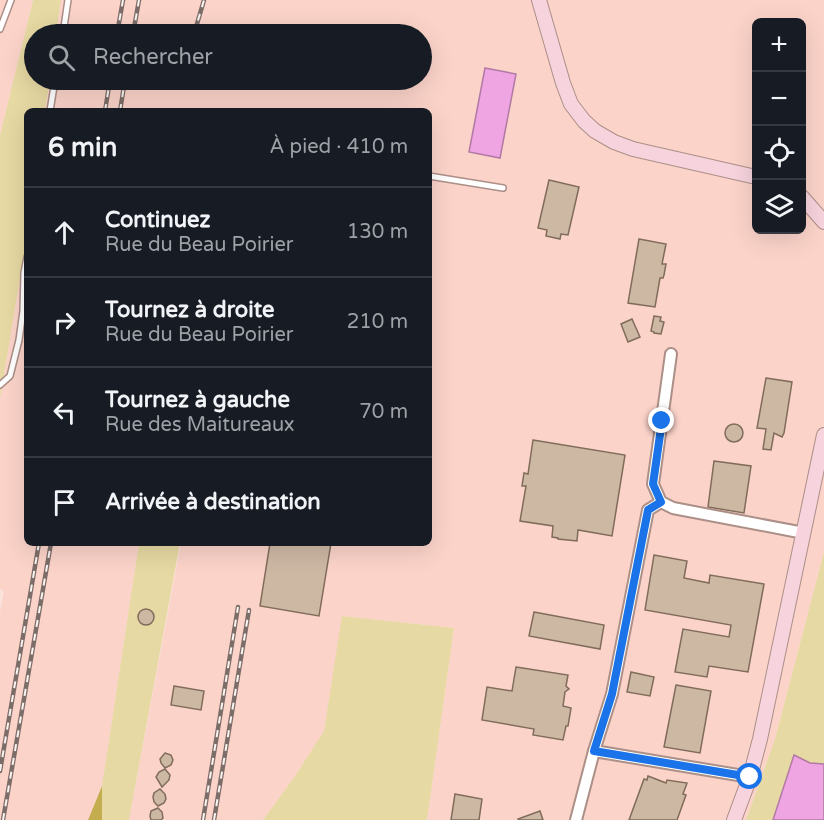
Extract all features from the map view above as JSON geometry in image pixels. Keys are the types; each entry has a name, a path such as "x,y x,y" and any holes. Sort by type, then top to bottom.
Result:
{"street":[{"path":"540,0 571,104 584,121 596,131 614,142 633,149 752,176"},
{"path":"806,202 824,222"},
{"path":"671,354 653,484 661,502 673,508 804,533"},
{"path":"735,820 760,739 824,435"},
{"path":"576,820 612,694 648,510 661,502"},
{"path":"594,751 750,777"}],"lane":[{"path":"0,29 11,0"},
{"path":"64,24 68,0"},
{"path":"50,108 53,90"},
{"path":"432,176 503,188"},
{"path":"0,385 10,376 19,340 23,311 24,273"}],"shaded area":[{"path":"0,0 33,0 27,24 24,24 24,37 0,135"},
{"path":"33,0 61,0 57,24 27,24"},
{"path":"61,0 824,0 824,552 775,739 746,820 427,820 454,628 343,616 324,731 263,820 129,820 180,546 432,546 432,108 45,108 48,90 432,90 432,24 57,24"},
{"path":"24,37 24,90 48,90 45,108 24,108 24,254 0,399 0,135"},
{"path":"485,68 516,74 500,158 469,152"},
{"path":"24,254 24,546 139,546 102,786 88,820 0,820 0,612 4,591 0,589 0,399"},
{"path":"139,546 179,546 129,820 102,820 102,786"},
{"path":"824,552 824,764 810,763 794,755 773,820 746,820 775,739"},
{"path":"342,616 454,628 427,820 263,820 324,731"},
{"path":"794,755 810,763 824,764 824,820 773,820"},
{"path":"102,786 102,820 88,820"}],"building":[{"path":"549,180 579,187 568,235 561,234 560,239 546,236 547,230 538,228"},
{"path":"639,239 666,244 662,264 666,264 663,278 660,278 655,307 628,303"},
{"path":"654,316 661,317 660,321 664,322 661,334 651,331"},
{"path":"632,319 640,337 628,342 621,324"},
{"path":"766,378 792,382 784,433 782,437 774,433 771,450 763,449 766,429 757,428"},
{"path":"734,424 740,427 743,433 740,439 734,442 728,439 725,433 728,427"},
{"path":"533,440 625,455 612,536 578,530 577,541 558,539 552,537 553,526 520,521 526,486 522,486 524,473 528,474"},
{"path":"714,461 751,466 744,513 708,507"},
{"path":"270,546 331,546 319,616 260,606"},
{"path":"654,555 687,561 684,578 709,583 710,575 764,584 748,672 709,666 707,677 675,672 683,629 729,637 731,625 645,610"},
{"path":"146,609 152,611 154,617 152,623 146,625 140,623 138,617 140,611"},
{"path":"534,612 604,625 600,649 529,636"},
{"path":"516,667 568,675 566,686 569,689 565,692 563,706 571,708 563,740 533,735 534,729 482,720 487,687 512,691"},
{"path":"631,672 654,677 650,696 627,692"},
{"path":"676,685 711,691 700,753 664,747"},
{"path":"174,686 204,691 201,710 171,705"},
{"path":"165,753 171,755 173,760 171,765 165,768 160,759"},
{"path":"165,769 170,775 169,780 162,787 156,777"},
{"path":"648,776 666,783 667,780 687,783 683,794 686,795 677,820 629,820 644,779 647,780"},
{"path":"160,789 166,799 158,806 153,797 154,793"},
{"path":"455,794 482,799 479,820 451,820"},
{"path":"158,808 163,818 151,820 151,811"},
{"path":"540,811 543,820 518,820 518,819"}],"railway":[{"path":"119,24 123,0"},
{"path":"135,24 139,0"},
{"path":"197,24 204,0"},
{"path":"105,108 108,90"},
{"path":"120,108 123,90"},
{"path":"0,771 38,546"},
{"path":"3,820 50,546"},
{"path":"203,820 238,607"},
{"path":"214,820 249,610"}],"route":[{"path":"662,421 653,484 661,502 648,510 612,694 594,751 750,777"}]}
